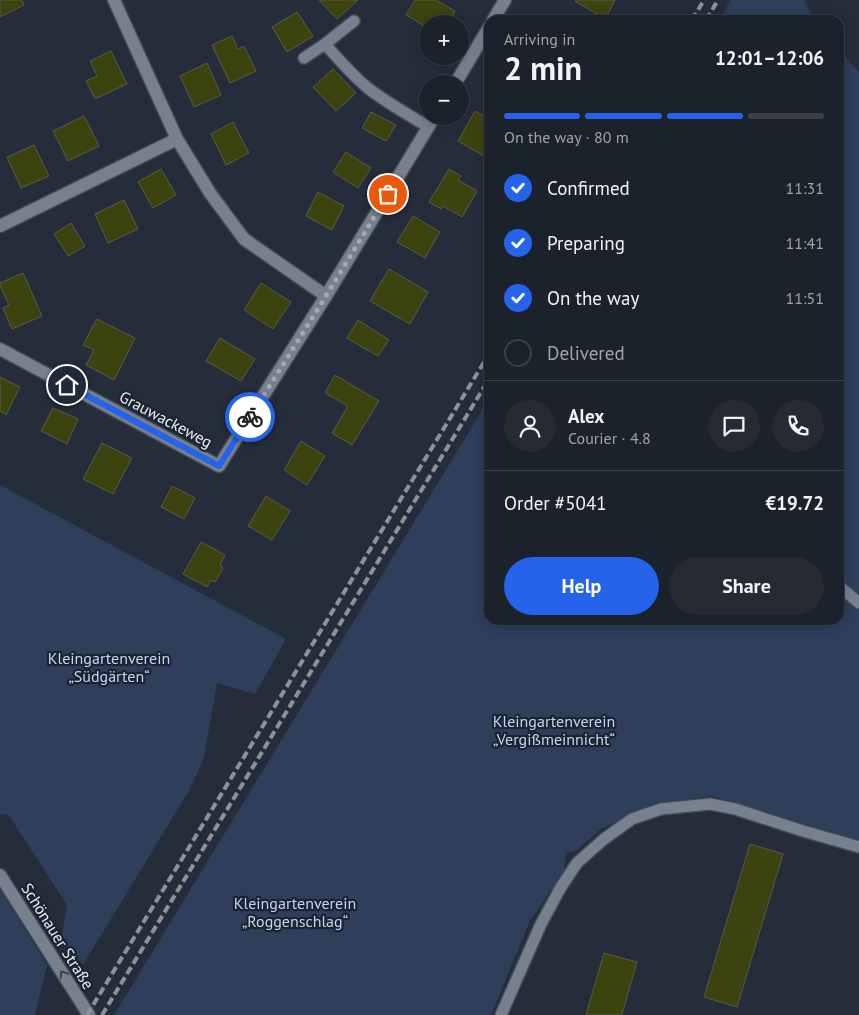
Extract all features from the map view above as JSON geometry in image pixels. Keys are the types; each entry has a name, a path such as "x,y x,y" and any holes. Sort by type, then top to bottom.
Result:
{"street":[{"path":"114,0 177,139 210,192 244,239 326,296"},
{"path":"496,15 505,0"},
{"path":"460,75 484,35"},
{"name":"Grauwackeweg","path":"0,349 219,466 430,125"},
{"path":"0,226 177,139"},
{"name":"Schönauer Straße","path":"0,875 89,1015"}],"lane":[{"path":"304,58 354,21"},
{"path":"325,44 347,69 368,88 397,108 419,117"},
{"path":"844,590 859,603"},
{"path":"501,1015 541,924 571,871 577,863 604,839 632,820 661,809 710,804 735,809 859,847"}],"green space":[{"path":"731,0 804,0 812,15 722,15"},
{"name":"Kleingartenverein „Vergißmeinnicht“","path":"844,55 859,72 859,840 712,796 655,803 601,829 577,850 566,853 564,870 530,921 491,1015 114,1015 484,407 484,625 844,625"},
{"name":"Kleingartenverein „Südgärten“","path":"0,485 286,639 255,694 217,683 204,758 190,789 83,965 61,940 67,905 8,814 0,815"},
{"path":"0,889 47,965 35,1015 0,1015"}],"building":[{"path":"0,0 22,0 24,5 0,17"},
{"path":"319,0 358,0 337,19"},
{"path":"415,0 436,0 455,11 453,15 419,15 419,23 406,15"},
{"path":"615,0 607,15 598,15 575,1"},
{"path":"297,12 313,36 287,52 272,27"},
{"path":"232,36 238,49 244,46 256,71 230,83 212,45"},
{"path":"111,51 127,84 95,99 86,81 97,76 90,61"},
{"path":"207,63 221,95 194,107 180,76"},
{"path":"333,69 356,93 336,111 313,87"},
{"path":"475,111 484,116 484,156 458,141 467,125 469,125"},
{"path":"371,112 396,125 386,141 362,128"},
{"path":"84,116 99,146 68,161 53,131"},
{"path":"233,122 249,153 226,165 211,134"},
{"path":"34,145 49,176 21,188 7,157"},
{"path":"346,152 371,168 358,188 333,172"},
{"path":"161,169 176,195 153,208 138,182"},
{"path":"449,169 461,176 458,180 477,191 462,217 443,206 441,209 429,202"},
{"path":"318,192 344,206 332,230 306,216"},
{"path":"124,200 138,229 108,243 95,214"},
{"path":"413,216 440,232 425,258 397,242"},
{"path":"71,223 85,246 68,256 54,234"},
{"path":"389,269 428,292 410,324 370,301"},
{"path":"23,273 42,316 12,329 3,308 9,305 0,283"},
{"path":"261,283 291,302 273,329 244,310"},
{"path":"97,319 135,338 114,380 86,365 94,350 83,345"},
{"path":"358,320 389,340 378,356 347,338"},
{"path":"220,338 255,359 241,381 206,361"},
{"path":"335,375 379,401 352,445 332,433 348,406 325,393"},
{"path":"0,377 20,387 6,415 0,411"},
{"path":"53,408 78,419 67,444 41,431"},
{"path":"301,441 325,456 307,485 284,470"},
{"path":"102,443 132,458 113,494 83,479"},
{"path":"172,486 195,498 184,519 161,507"},
{"path":"266,496 290,511 272,540 248,526"},
{"path":"201,542 225,555 220,565 223,568 215,582 211,580 207,587 183,574"},
{"path":"750,844 783,854 737,1007 704,997"},
{"path":"604,953 637,962 622,1015 586,1015"}],"railway":[{"path":"695,15 704,0"},
{"path":"709,15 718,0"},
{"path":"87,1015 484,362"},
{"path":"102,1015 484,387"}],"way so far":[{"path":"250,417 388,194"}],"route":[{"path":"67,385 219,466 250,417"}],"park label":[{"name":"Kleingartenverein „Roggenschlag“","path":"295,912"}]}
